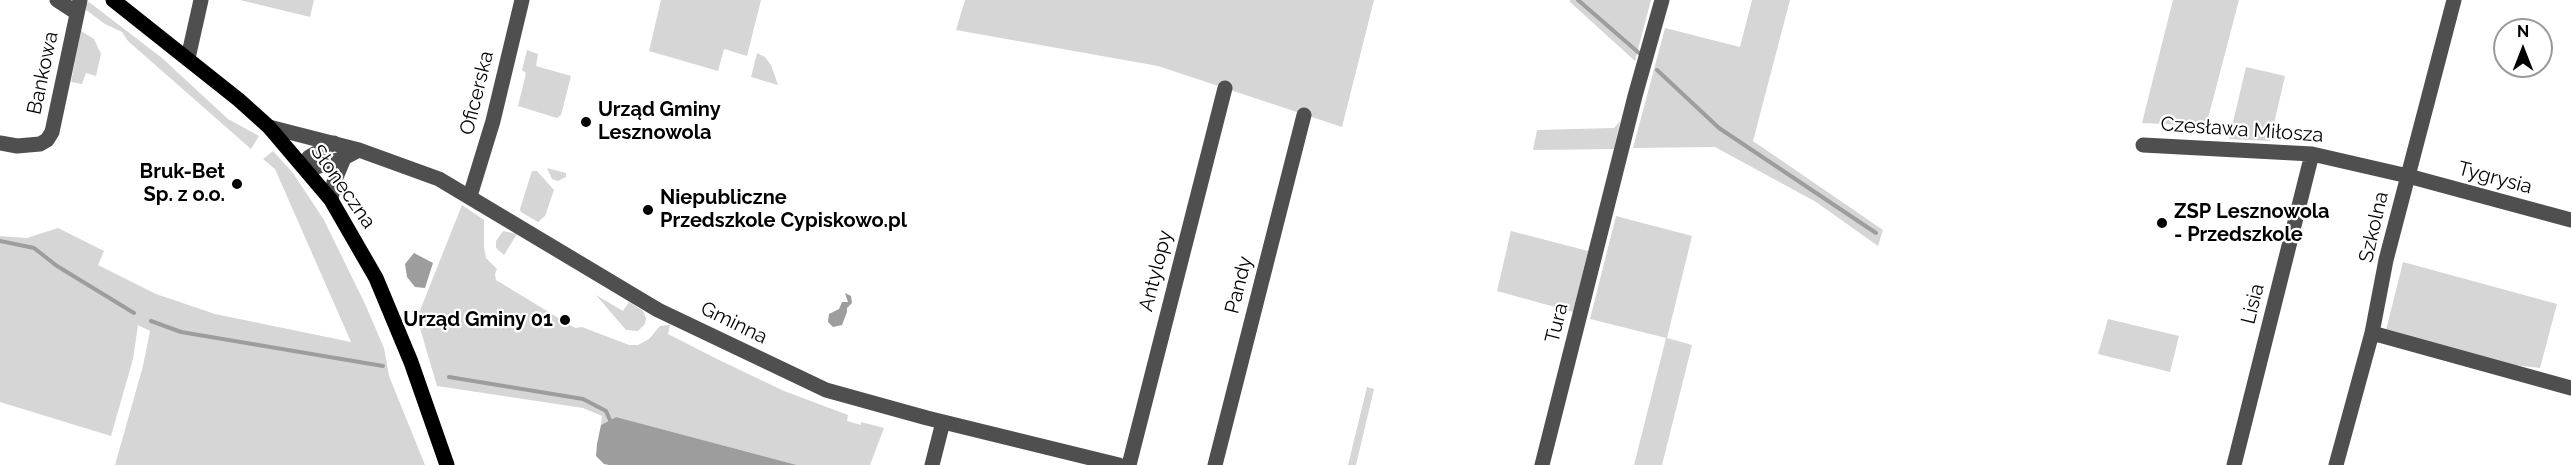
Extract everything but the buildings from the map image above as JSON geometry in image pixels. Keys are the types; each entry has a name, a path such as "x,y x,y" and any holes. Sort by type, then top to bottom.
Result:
{"main road":[{"name":"Słoneczna","path":"113,0 188,58 269,127 331,200 376,278 411,362 447,465"}],"street":[{"path":"57,0 78,7"},
{"path":"188,58 201,0"},
{"name":"Oficerska","path":"470,196 493,121 522,0"},
{"name":"Tura","path":"1542,465 1635,96 1662,0"},
{"name":"Szkolna","path":"2336,465 2372,333 2386,260 2454,0"},
{"name":"Bankowa","path":"0,143 17,146 40,144 47,140 52,132 78,7"},
{"name":"Antylopy","path":"1129,465 1225,88"},
{"name":"Pandy","path":"1215,465 1304,115"},
{"name":"Gminna","path":"269,127 334,143 351,152 440,179 640,300 826,390 943,422 1119,465"},
{"path":"334,143 309,158 304,166 316,167 351,152"},
{"name":"Czesława Miłosza","path":"2143,145 2312,154 2408,176"},
{"path":"331,200 334,182 351,152"},
{"name":"Lisia","path":"2234,465 2312,154"},
{"name":"Tygrysia","path":"2408,176 2571,220"},
{"path":"2372,333 2571,388"},
{"path":"932,465 943,422"}],"shaded area":[{"path":"240,0 314,0 310,17"},
{"path":"661,0 761,0 747,56 724,49 718,71 649,51"},
{"path":"965,0 1374,0 1342,127 1158,66 956,30"},
{"path":"1570,0 1651,0 1635,61 1570,2"},
{"path":"1752,0 1790,0 1753,141 1883,230 1878,246 1816,202 1715,147 1633,148 1665,28 1740,47"},
{"path":"2173,0 2239,0 2206,126 2142,123"},
{"path":"89,2 162,58 228,119 259,136 251,149 128,41 122,32 105,24 86,10 85,4"},
{"path":"81,31 94,39 101,54 96,76 86,73 82,84 71,82"},
{"path":"527,50 538,54 536,66 571,76 561,115 557,118 518,106 526,73 522,70"},
{"path":"757,53 765,57 771,65 778,85 751,77"},
{"path":"2246,67 2285,76 2270,141 2229,139"},
{"path":"1620,121 1614,149 1533,150 1537,130 1614,128"},
{"path":"273,151 293,173 324,220 365,304 384,348 389,376 425,465 115,465 143,366 150,331 138,325 133,359 111,436 0,402 0,236 27,238 58,228 104,251 98,265 156,294 215,314 351,342 275,169 263,159"},
{"path":"547,168 566,173 566,177 558,181 552,179"},
{"path":"532,171 537,171 554,190 545,216 538,222 521,212 520,209"},
{"path":"462,205 484,220 486,258 497,269 496,280 575,328 582,327 629,345 638,345 649,339 660,326 670,325 668,334 717,359 784,391 848,415 847,421 884,428 870,465 797,465 616,417 601,425 602,416 583,408 437,386 417,318"},
{"path":"1616,216 1692,236 1667,338 1692,345 1662,465 1634,465 1666,338 1590,319"},
{"path":"503,231 517,234 504,255 496,248 496,241"},
{"path":"1511,231 1588,251 1573,312 1497,291"},
{"path":"414,253 433,263 425,288 415,287 407,277 405,264"},
{"path":"2403,262 2557,304 2540,368 2514,365 2386,330"},
{"path":"845,293 851,296 852,303 847,308 842,325 833,327 828,322 829,314 839,309 842,302 848,302"},
{"path":"596,295 623,311 629,302 643,311 646,318 645,324 638,331 626,330"},
{"path":"2108,319 2179,336 2170,372 2098,354"},
{"path":"1367,387 1374,389 1356,465 1348,465"},
{"path":"616,417 797,465 604,464 596,456 601,425"}],"waterway":[{"path":"1578,0 1639,53"},
{"path":"1657,70 1719,128 1876,233"},
{"path":"0,241 34,248 57,266 134,313"},
{"path":"151,321 181,332 383,366"},
{"path":"449,377 583,399 606,411 610,420"}],"place":[{"name":"Urząd Gminy Lesznowola","path":"586,122"},
{"name":"Bruk-Bet Sp. z o.o.","path":"237,184"},
{"name":"Niepubliczne Przedszkole Cypiskowo.pl","path":"648,210"},
{"name":"ZSP Lesznowola - Przedszkole","path":"2162,223"},
{"name":"Urząd Gminy 01","path":"565,320"}]}
